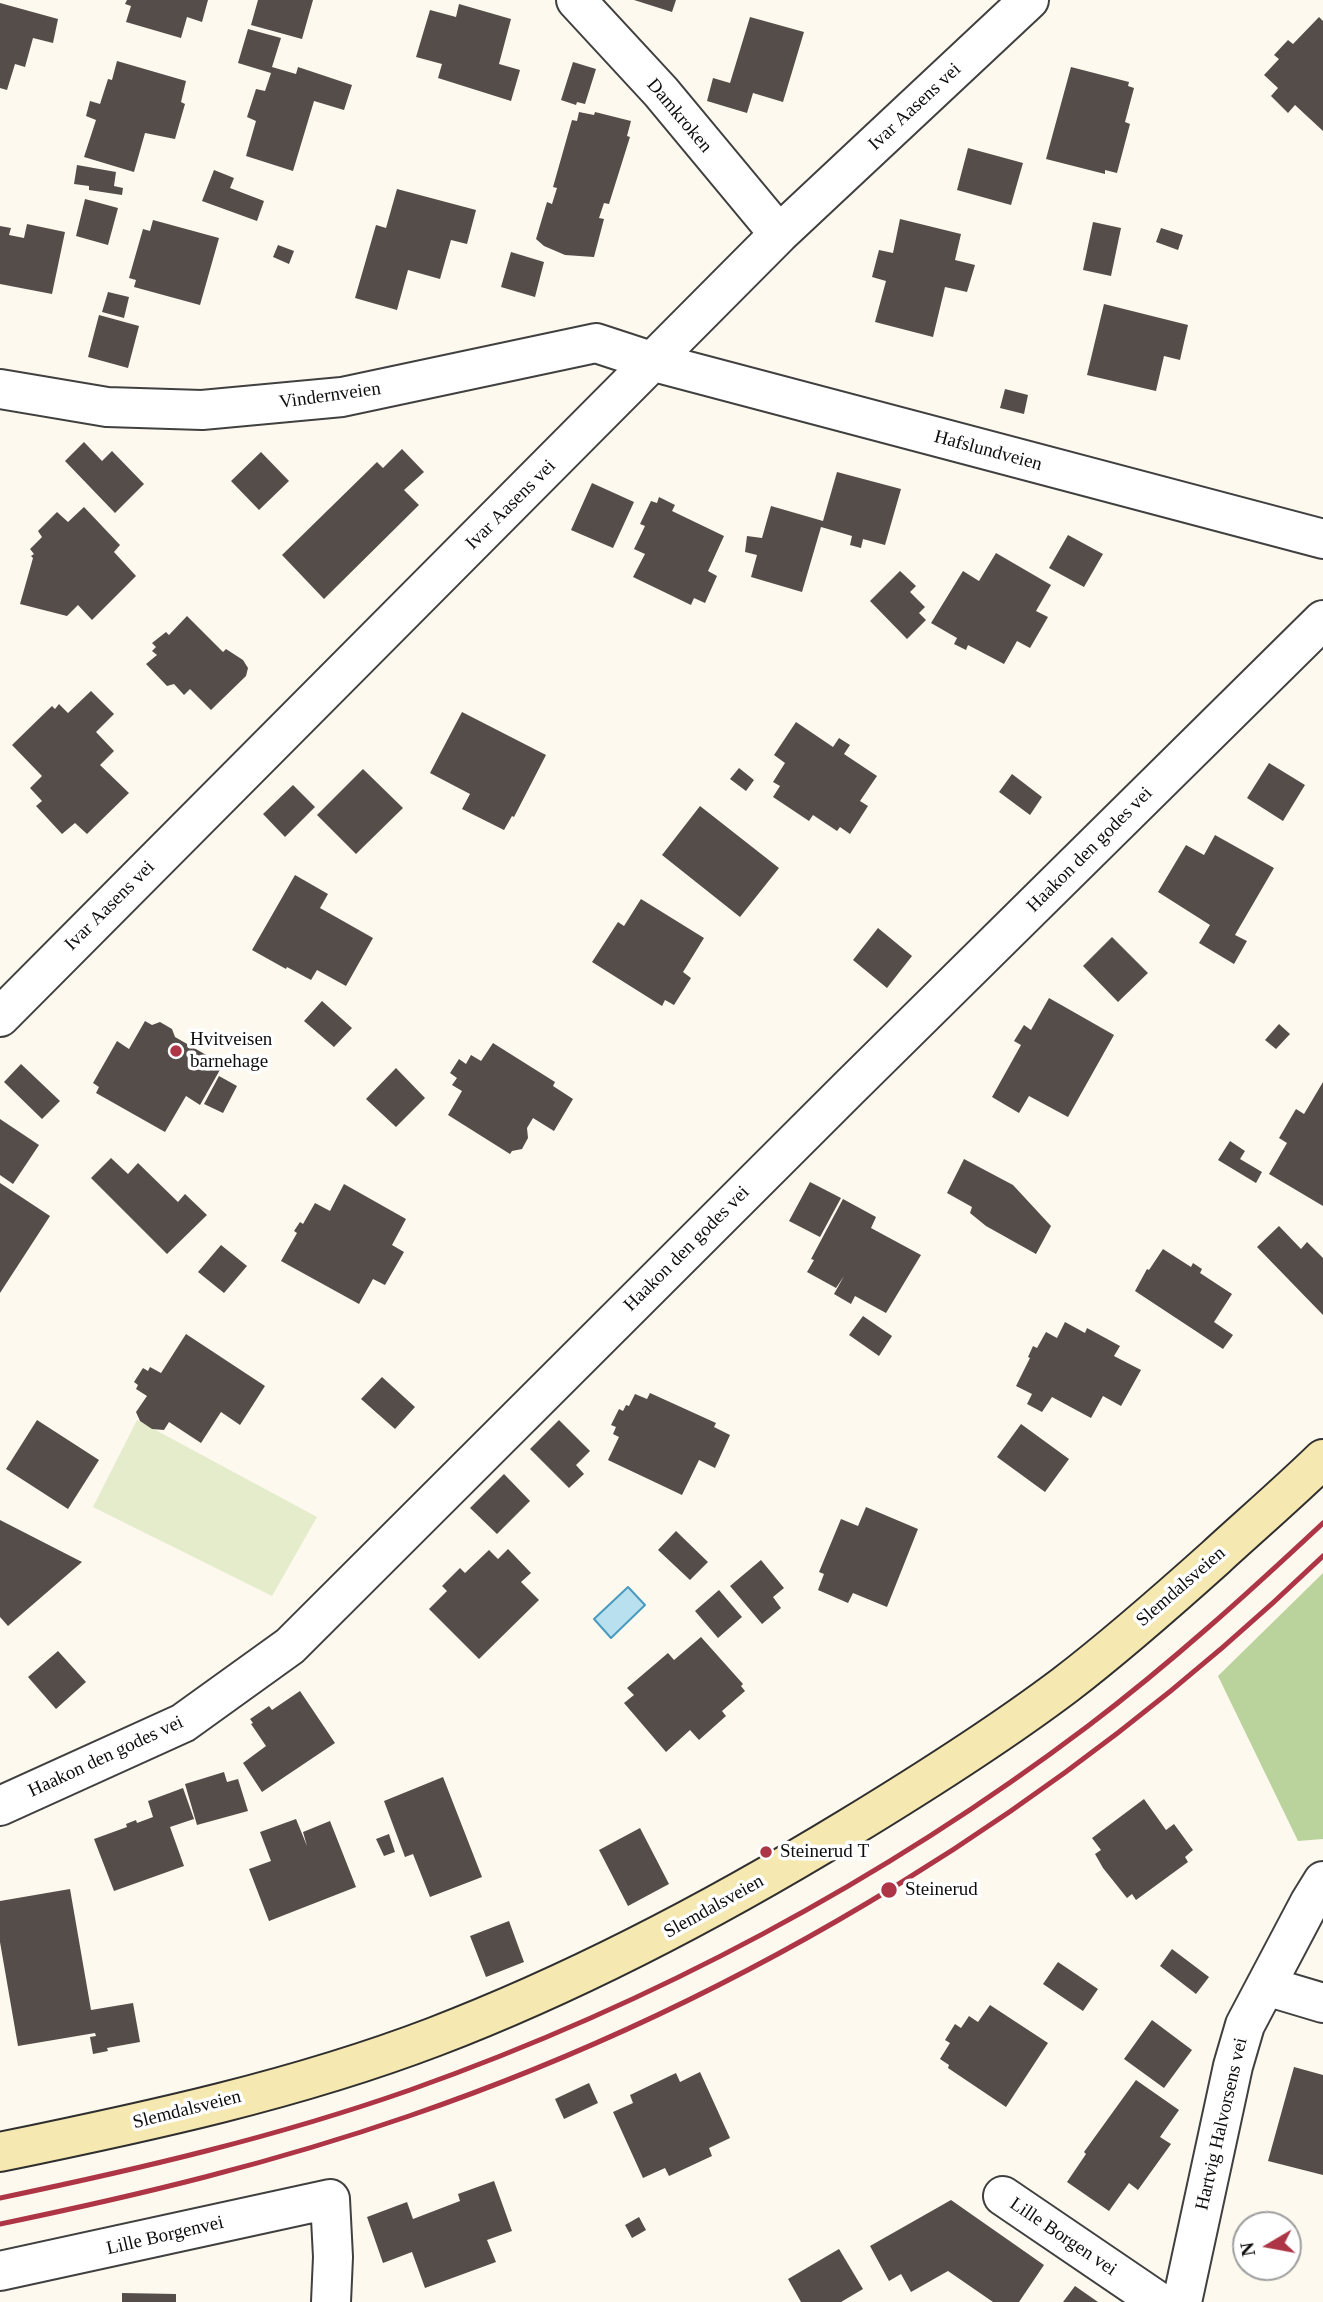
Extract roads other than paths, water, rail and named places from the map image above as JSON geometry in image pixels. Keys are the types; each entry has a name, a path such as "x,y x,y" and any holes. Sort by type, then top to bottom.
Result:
{"main road":[{"name":"Slemdalsveien","path":"0,2152 162,2118 344,2067 431,2038 519,2003 662,1936 906,1794 1000,1732 1126,1636 1323,1459"}],"street":[{"name":"Damkroken","path":"576,0 661,92 779,234"},
{"name":"Ivar Aasens vei","path":"0,1017 779,234 1029,0"},
{"name":"Vindernveien","path":"0,389 107,407 202,410 342,397 596,343 654,362"},
{"name":"Hafslundveien","path":"654,362 1323,539"},
{"name":"Haakon den godes vei","path":"0,1807 183,1723 290,1646 811,1125 1323,620"},
{"name":"Hartvig Halvorsens vei","path":"1182,2302 1233,2066 1245,2025 1323,1881"},
{"path":"1266,1986 1323,2003"},
{"name":"Lille Borgen vei","path":"1003,2196 1159,2302"},
{"name":"Lille Borgenvei","path":"0,2271 330,2199 333,2257 331,2302"}],"water":[{"path":"628,1587 645,1605 611,1638 594,1619"}],"railway":[{"path":"0,2198 207,2151 360,2107 500,2056 677,1978 847,1887 1010,1783 1149,1678 1323,1523"},
{"path":"0,2224 206,2177 358,2133 535,2069 659,2014 779,1953 896,1885 1010,1812 1119,1732 1224,1647 1323,1556"}],"place":[{"name":"Hvitveisen barnehage","path":"176,1051"},
{"name":"Steinerud T","path":"766,1852"},
{"name":"Steinerud","path":"889,1890"}]}
